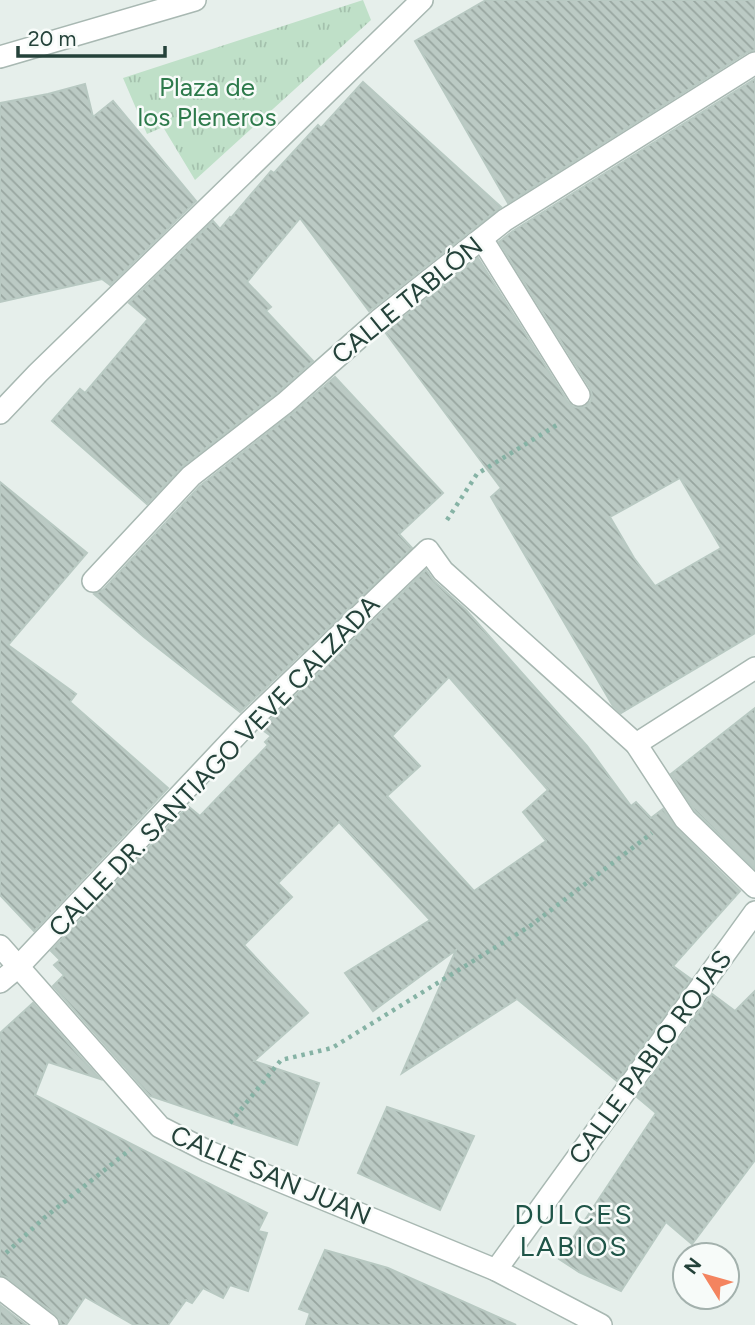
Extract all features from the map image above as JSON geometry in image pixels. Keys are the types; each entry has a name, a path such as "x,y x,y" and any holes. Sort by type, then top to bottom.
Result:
{"street":[{"path":"0,57 195,0"},
{"path":"0,413 422,0"},
{"name":"CALLE TABLÓN","path":"93,581 191,476 285,403 379,320 505,220 755,63"},
{"path":"482,239 579,395"},
{"path":"428,550 443,571 636,744 685,819 755,887"},
{"name":"CALLE DR. SANTIAGO VEVE CALZADA","path":"0,982 18,967 249,722 428,550"},
{"path":"636,744 755,668"},
{"name":"CALLE PABLO ROJAS","path":"496,1270 755,912"},
{"name":"CALLE SAN JUAN","path":"0,946 160,1127 207,1151 496,1270 601,1325"},
{"path":"0,1288 48,1325"}],"path":[{"path":"428,550 477,474 574,413 579,395"},
{"path":"207,1151 281,1060 332,1048 530,926 653,832 685,819"},
{"path":"0,1258 44,1218 160,1127"}],"green space":[{"name":"Plaza de los Pleneros","path":"363,0 371,20 195,180 163,127 147,134 123,78"}],"building":[{"path":"486,0 755,0 755,50 508,203 415,41"},
{"path":"755,79 755,633 621,713 613,706 491,497 501,488 385,332 478,258 568,402 579,408 586,406 591,401 590,388 499,242","holes":["680,478 721,548 655,586 634,558 610,517"]},
{"path":"363,82 501,207 369,311 300,218 247,282 271,307 266,311 313,361 277,393 183,466 147,504 52,421 80,389 85,393 148,319 129,303 213,221 220,229 271,171 274,173 318,125 321,128"},
{"path":"85,84 93,117 113,101 196,201 110,285 102,279 0,302 0,103"},
{"path":"335,377 443,493 399,534 412,548 240,712 94,594 103,590 200,486"},
{"path":"0,482 87,553 8,645 76,694 70,702 168,788 34,931 0,895"},
{"path":"426,570 434,581 466,610 587,746 631,806 636,802 651,818 663,809 676,828 740,891 673,966 691,979 617,1081 517,999 402,1073 456,950 373,1011 345,973 430,920 339,822 278,883 292,897 244,945 308,1013 254,1061 319,1083 297,1145 150,1096 53,986 64,975 54,965 60,960 51,951 188,806 200,816 268,745 265,742 271,736 261,729","holes":["449,677 548,790 523,812 546,841 474,891 387,796 420,766 392,736"]},
{"path":"755,708 755,869 695,811 671,774"},
{"path":"755,991 755,1160 694,1241 688,1241 666,1222 621,1291 579,1272 559,1259 656,1113 637,1097 712,994 735,1011"},
{"path":"33,1003 100,1079 48,1062 35,1095 267,1213 258,1231 267,1233 248,1291 230,1285 223,1298 203,1288 192,1303 186,1300 168,1325 134,1325 85,1297 66,1325 61,1325 56,1315 8,1278 0,1275 0,1033"},
{"path":"387,1107 474,1136 440,1210 358,1173"},
{"path":"325,1250 388,1268 516,1325 306,1325 310,1313 299,1309"},
{"path":"0,1305 26,1325 0,1325"}],"district":[{"name":"DULCES LABIOS","path":"574,1230"}]}
